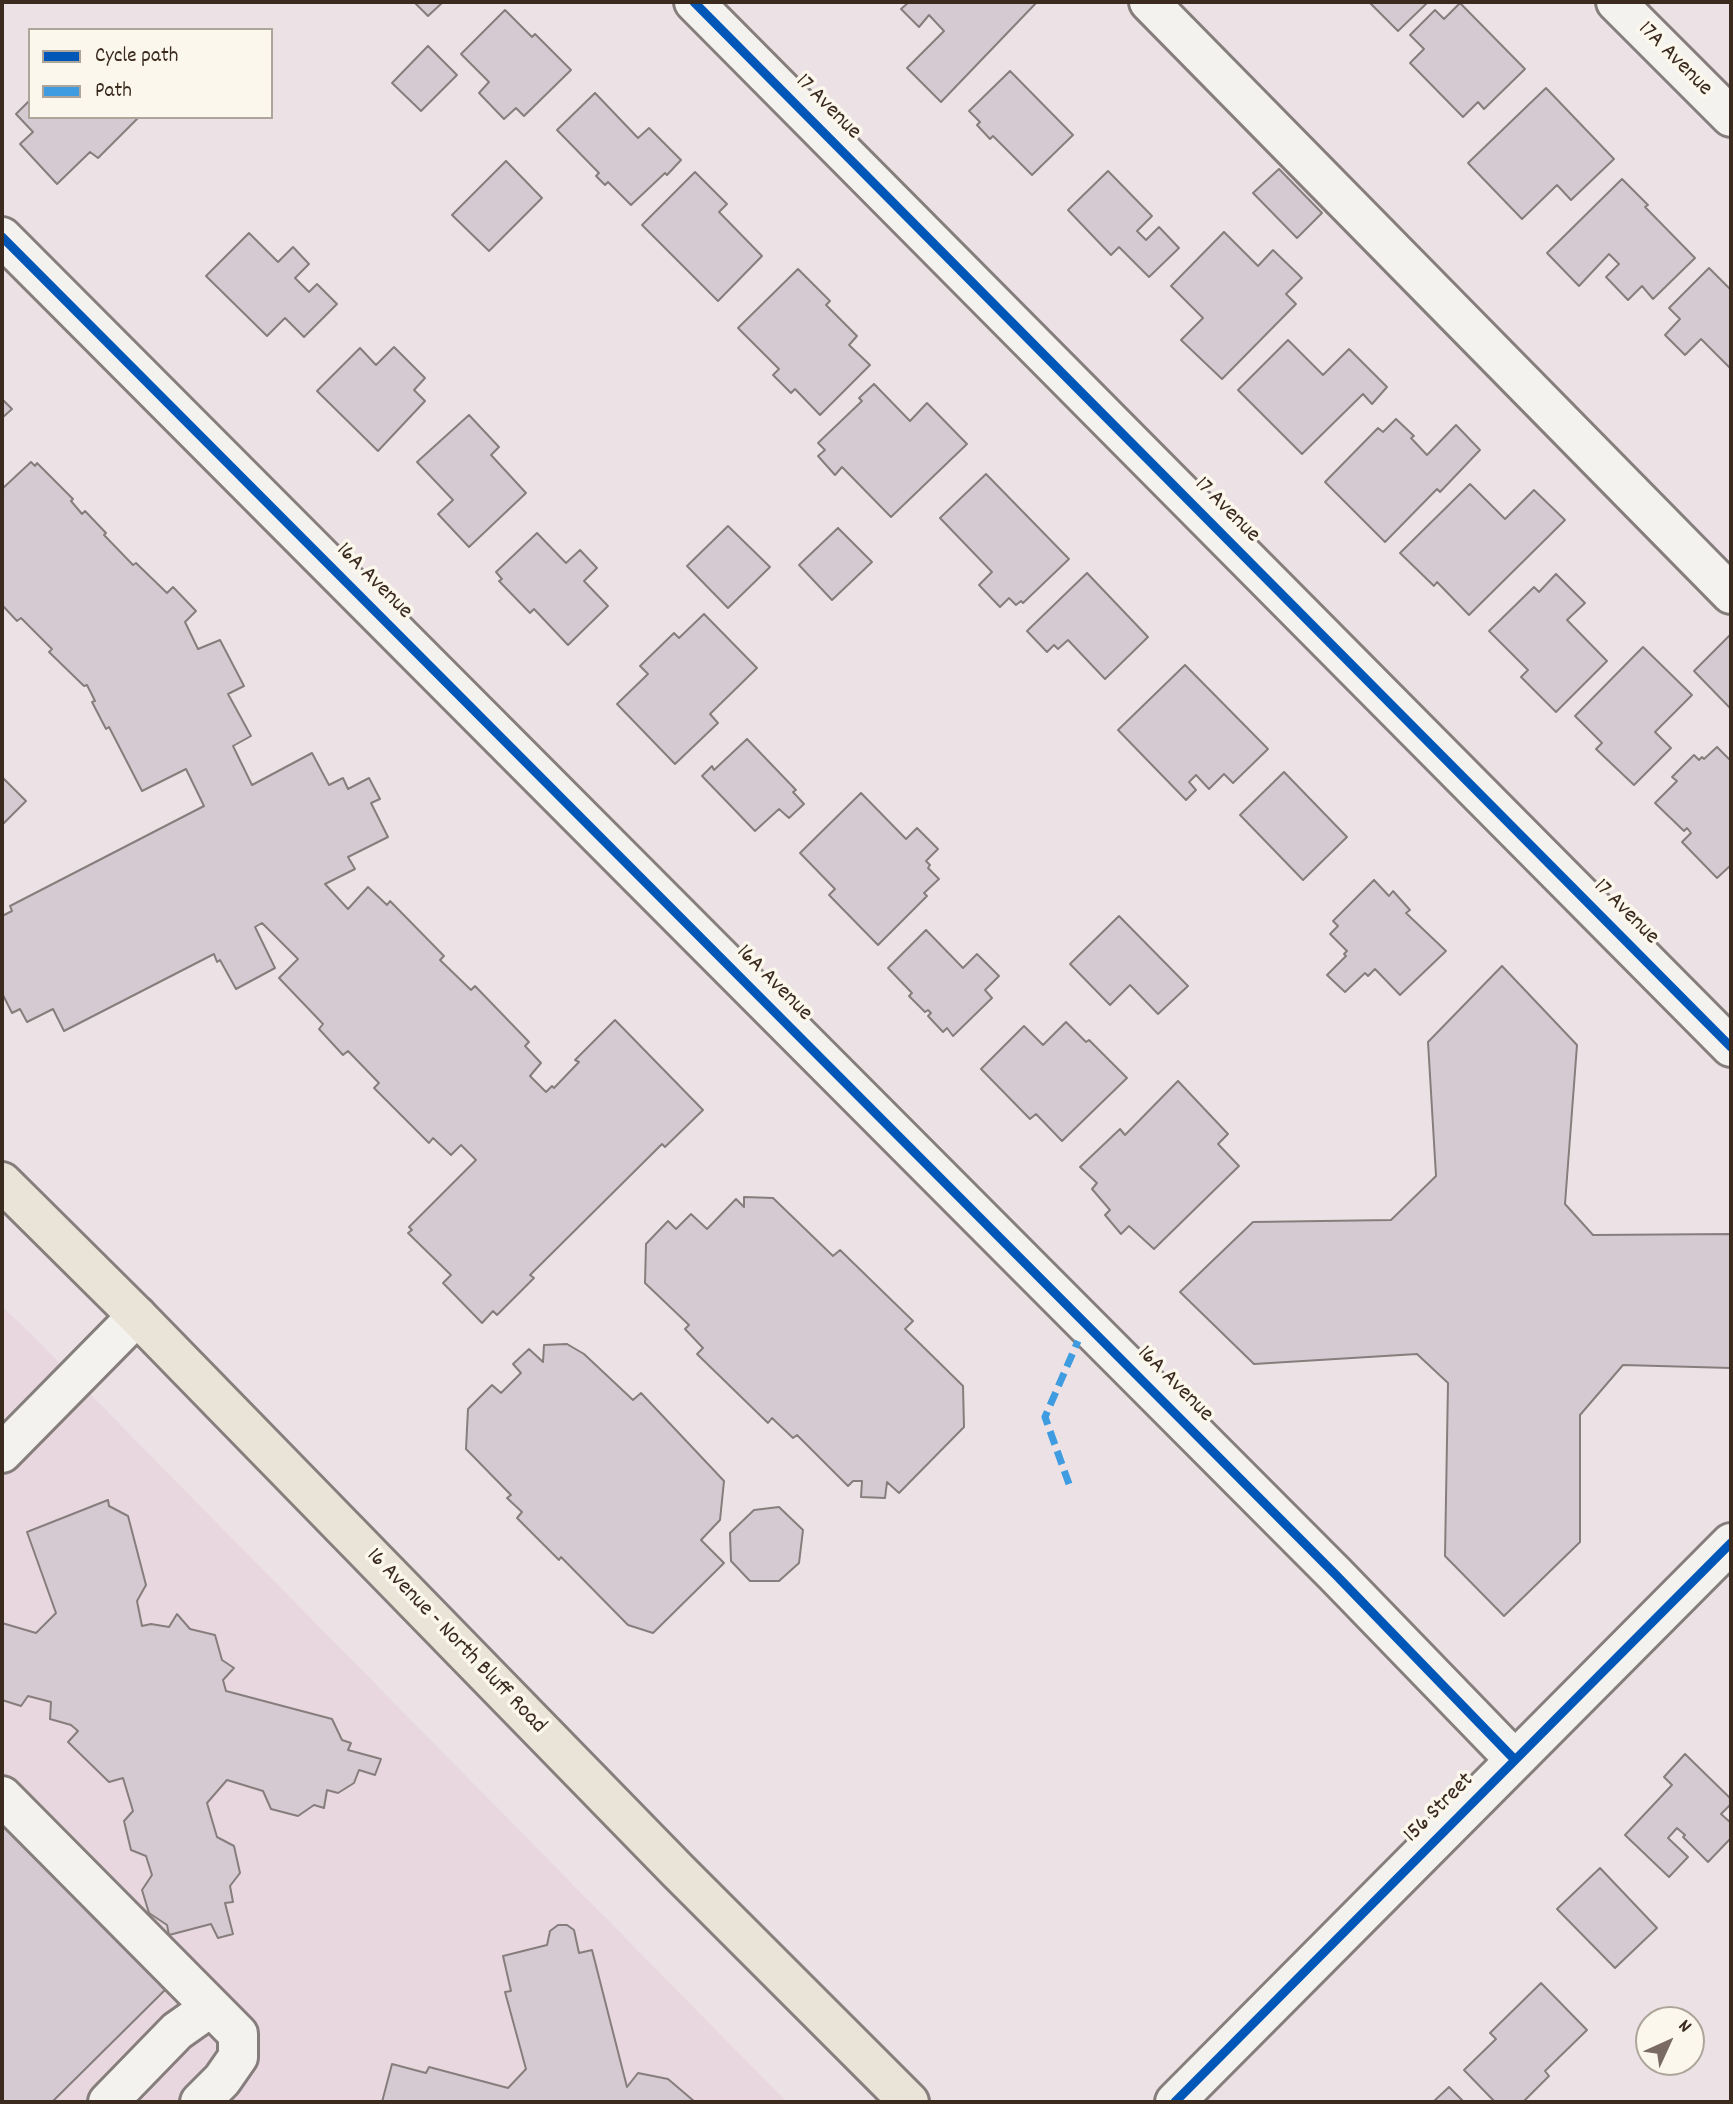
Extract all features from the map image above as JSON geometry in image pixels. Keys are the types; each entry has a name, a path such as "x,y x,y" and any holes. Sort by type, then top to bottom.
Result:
{"main road":[{"name":"16 Avenue - North Bluff Road","path":"2,1182 137,1316 678,1871 909,2102"}],"street":[{"name":"17 Avenue","path":"694,2 1731,1047"},
{"path":"1149,2 1731,594"},
{"name":"17A Avenue","path":"1616,2 1731,117"},
{"name":"16A Avenue","path":"2,237 1335,1574 1515,1760"},
{"path":"2,1452 137,1316"},
{"name":"156 Street","path":"1175,2102 1731,1543"},
{"path":"2,1796 238,2034 238,2057 222,2095"},
{"path":"108,2102 177,2031 211,2007"}],"shaded area":[{"path":"2,1306 32,1335 787,2102 2,2102"}],"building":[{"path":"414,2 443,2 428,16"},
{"path":"909,2 1037,2 941,102 907,68 944,31 929,15 919,27 901,9"},
{"path":"1369,2 1428,2 1398,31"},
{"path":"1460,3 1525,69 1484,109 1478,102 1463,117 1410,63 1424,49 1410,35 1435,10 1444,19"},
{"path":"505,10 532,37 535,34 571,70 524,116 516,108 504,119 479,93 489,82 461,54"},
{"path":"428,46 457,75 421,111 392,83"},
{"path":"1010,71 1073,135 1032,175 993,136 990,139 977,125 980,122 969,111"},
{"path":"1546,88 1614,159 1571,200 1557,185 1522,219 1468,163"},
{"path":"595,93 638,138 649,128 681,160 631,205 608,182 605,185 596,176 599,173 557,130"},
{"path":"28,102 28,119 137,119 98,158 90,152 57,184 20,144 33,132 16,114"},
{"path":"506,161 542,198 489,251 452,215"},
{"path":"1279,169 1322,213 1297,238 1253,193"},
{"path":"1108,171 1152,216 1137,231 1146,240 1159,227 1179,248 1149,277 1119,247 1111,255 1068,210"},
{"path":"695,172 727,204 719,212 762,256 718,301 642,225"},
{"path":"1622,179 1648,205 1645,207 1695,258 1653,299 1642,286 1628,300 1606,277 1619,264 1609,254 1579,286 1547,253"},
{"path":"1224,232 1258,266 1273,250 1302,278 1286,294 1296,304 1222,379 1181,340 1203,318 1171,286"},
{"path":"249,233 278,262 293,247 309,264 295,278 309,292 317,284 337,304 304,337 285,318 267,336 206,276"},
{"path":"1709,268 1731,290 1731,369 1701,339 1685,355 1665,335 1680,319 1669,308"},
{"path":"798,269 830,301 826,305 857,336 849,345 870,365 820,415 795,389 791,393 773,375 779,369 738,328"},
{"path":"1288,340 1323,375 1349,349 1387,387 1372,404 1363,394 1302,454 1238,390"},
{"path":"394,347 425,378 414,390 425,401 378,451 317,391 360,348 376,365"},
{"path":"874,384 910,421 927,403 967,444 891,517 842,467 835,475 818,456 825,450 818,443 862,401 859,398"},
{"path":"2,399 12,409 2,418"},
{"path":"469,415 499,447 491,455 526,493 469,547 438,514 453,500 417,462"},
{"path":"1396,419 1414,436 1411,438 1427,455 1456,425 1480,450 1440,492 1437,489 1385,542 1325,482 1378,428 1383,432"},
{"path":"31,462 35,466 37,463 73,499 71,501 82,514 85,511 133,565 136,563 167,593 173,587 196,611 185,622 198,649 220,640 244,686 228,694 251,736 233,746 252,785 312,753 329,785 343,778 348,789 369,778 380,799 371,803 388,837 348,857 355,869 325,884 348,909 368,887 387,905 390,901 444,956 440,960 471,990 475,986 529,1042 525,1046 541,1063 530,1076 546,1092 552,1086 554,1088 579,1062 575,1060 615,1020 703,1110 665,1147 662,1144 530,1275 534,1278 497,1315 493,1311 482,1323 443,1283 451,1275 408,1233 412,1230 409,1227 476,1160 461,1145 451,1155 433,1138 429,1143 374,1088 379,1083 348,1051 343,1055 319,1029 323,1024 279,978 298,959 262,923 255,927 275,968 236,989 214,954 64,1031 53,1009 27,1022 20,1009 12,1013 2,993 2,916 12,911 10,906 204,806 186,769 142,791 109,727 106,729 92,702 95,701 87,685 84,686 49,652 52,649 21,618 17,621 2,605 2,489"},
{"path":"986,474 1069,559 1023,603 1021,601 1016,605 1009,598 1000,607 979,585 992,572 940,518"},
{"path":"1470,484 1505,519 1534,490 1565,520 1469,615 1437,582 1434,586 1400,553"},
{"path":"728,526 770,567 728,608 687,566"},
{"path":"838,528 872,562 832,600 799,565"},
{"path":"537,533 566,563 580,550 597,568 584,581 608,606 568,645 534,609 530,613 499,581 502,579 496,572"},
{"path":"1087,573 1148,637 1105,679 1068,640 1058,649 1054,645 1047,652 1027,631"},
{"path":"1556,574 1585,603 1567,620 1607,661 1556,712 1521,677 1528,670 1489,631 1534,587 1539,592"},
{"path":"704,614 757,668 710,714 718,723 675,764 617,704 648,674 640,666 674,633 679,638"},
{"path":"1731,634 1731,709 1694,671"},
{"path":"1643,647 1692,695 1655,732 1671,748 1634,785 1596,749 1602,743 1575,716"},
{"path":"1185,665 1268,749 1233,783 1224,774 1209,789 1196,775 1189,782 1196,790 1186,800 1118,730"},
{"path":"747,739 796,790 793,792 804,804 789,818 779,809 755,831 702,776 712,766 714,770"},
{"path":"1717,747 1731,761 1731,865 1717,878 1682,842 1691,833 1687,828 1684,831 1655,803 1677,781 1672,777 1694,755 1699,760 1702,757 1704,759"},
{"path":"1284,772 1347,837 1303,880 1240,815"},
{"path":"2,777 26,801 2,825"},
{"path":"861,793 906,839 917,828 938,849 926,861 930,865 928,868 939,879 924,893 927,896 878,945 829,895 835,889 800,853"},
{"path":"1374,880 1389,896 1393,891 1410,910 1406,913 1446,951 1400,995 1375,969 1368,976 1365,973 1345,992 1327,975 1346,956 1344,954 1347,951 1330,934 1338,926 1333,921"},
{"path":"1119,916 1188,986 1158,1014 1130,985 1110,1005 1070,964"},
{"path":"926,930 963,968 977,954 999,976 985,990 992,998 953,1036 947,1028 943,1032 928,1016 931,1013 928,1010 925,1012 909,996 912,993 888,968"},
{"path":"1502,966 1577,1045 1565,1204 1593,1235 1731,1234 1731,1368 1623,1365 1580,1415 1580,1542 1504,1616 1445,1556 1448,1383 1417,1354 1254,1364 1180,1292 1253,1222 1391,1220 1436,1176 1428,1042"},
{"path":"1066,1022 1086,1042 1089,1040 1127,1078 1062,1141 1036,1114 1030,1119 981,1069 1024,1026 1043,1045"},
{"path":"1178,1081 1228,1134 1218,1144 1239,1166 1154,1249 1129,1226 1121,1234 1105,1215 1110,1210 1092,1189 1097,1183 1080,1167 1120,1129 1125,1135"},
{"path":"744,1197 773,1198 833,1256 840,1250 913,1321 905,1329 963,1386 964,1427 899,1493 887,1482 885,1498 861,1497 862,1481 853,1481 848,1486 797,1435 793,1438 772,1418 768,1423 697,1354 703,1348 685,1329 689,1325 645,1283 646,1244 668,1221 676,1229 691,1214 707,1229 736,1199 744,1207"},
{"path":"567,1344 584,1354 633,1400 641,1393 724,1481 720,1520 701,1540 724,1563 653,1633 628,1625 561,1557 559,1560 517,1518 522,1512 507,1498 511,1495 466,1449 468,1409 492,1385 501,1393 521,1373 513,1364 529,1349 543,1362 544,1345"},
{"path":"108,1500 109,1506 128,1516 146,1585 137,1601 142,1626 151,1624 169,1627 177,1614 190,1629 215,1635 222,1660 234,1668 223,1680 226,1691 332,1719 342,1740 351,1743 348,1750 381,1759 375,1775 359,1770 354,1783 338,1793 327,1790 324,1808 314,1805 298,1816 271,1809 263,1791 227,1780 207,1803 217,1837 234,1846 240,1873 230,1886 233,1902 225,1903 233,1934 218,1938 211,1924 169,1935 167,1925 149,1913 142,1890 152,1875 146,1856 131,1850 124,1821 133,1811 123,1778 109,1782 68,1742 78,1731 71,1725 50,1719 51,1702 28,1696 21,1706 2,1700 2,1623 36,1633 56,1613 27,1532"},
{"path":"779,1507 803,1530 799,1563 779,1581 750,1581 731,1561 730,1533 754,1510"},
{"path":"1685,1754 1731,1799 1731,1804 1721,1814 1731,1823 1731,1838 1708,1862 1677,1828 1668,1838 1688,1857 1669,1877 1625,1835 1672,1785 1664,1777"},
{"path":"2,1811 172,1983 52,2102 2,2102"},
{"path":"1600,1868 1657,1928 1615,1968 1557,1909"},
{"path":"558,1925 567,1925 574,1930 579,1953 592,1950 627,2087 638,2073 668,2079 695,2102 382,2102 392,2064 426,2073 429,2067 508,2088 526,2069 505,1992 511,1991 503,1956 547,1945 550,1931"},
{"path":"1541,1983 1587,2030 1545,2071 1549,2076 1523,2102 1495,2102 1464,2070 1496,2039 1490,2033"},
{"path":"1449,2087 1464,2102 1433,2102"}],"marked path":[{"path":"1069,1484 1045,1417 1078,1341"}],"cycle path":[{"path":"694,2 1731,1047"},
{"path":"2,237 1335,1574 1515,1760"},
{"path":"1175,2102 1731,1543"}]}
